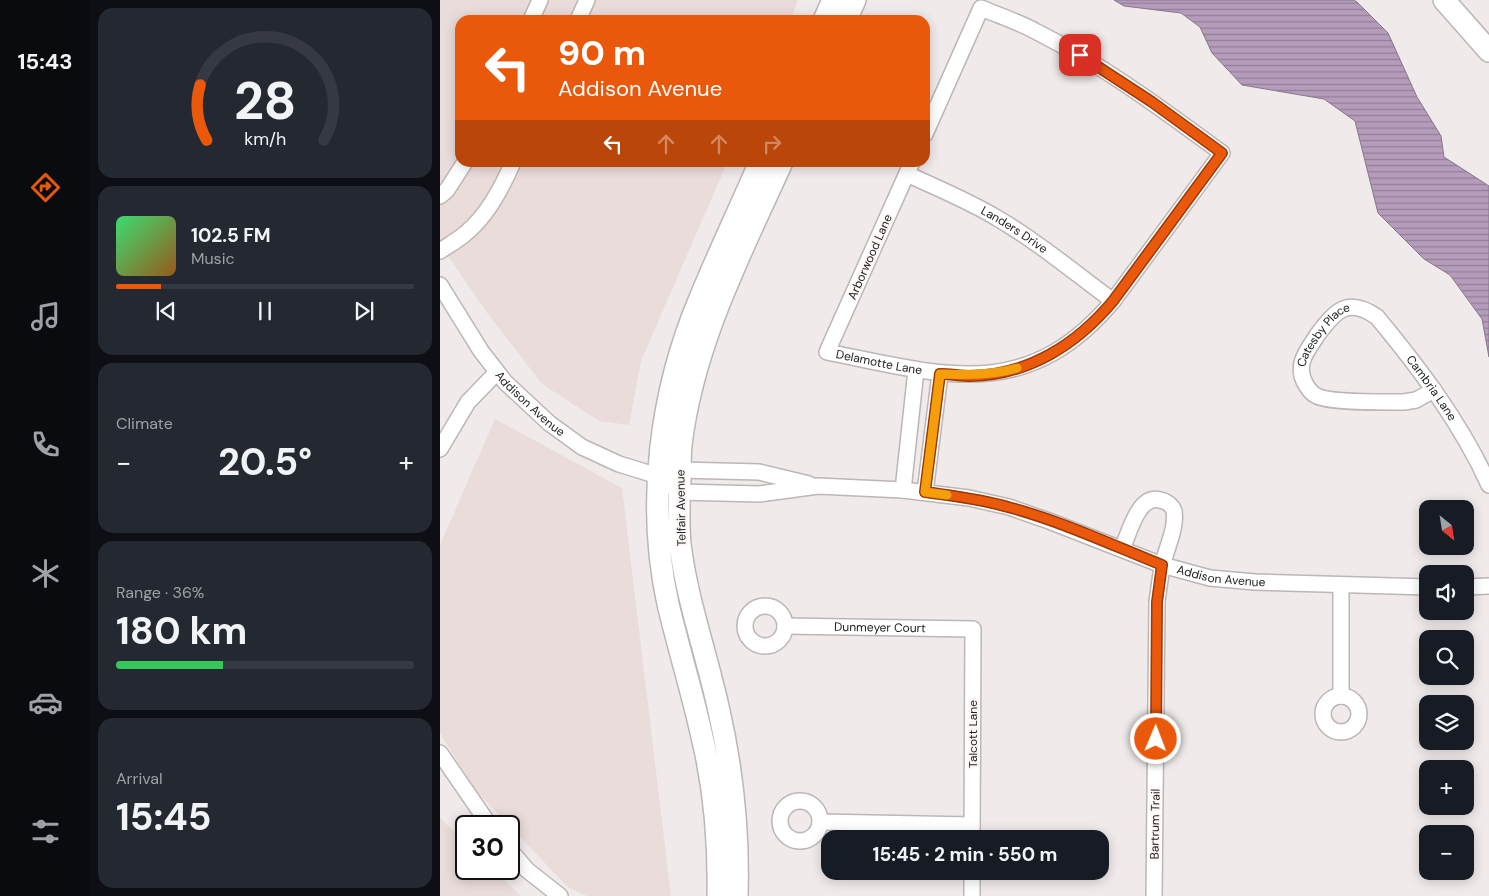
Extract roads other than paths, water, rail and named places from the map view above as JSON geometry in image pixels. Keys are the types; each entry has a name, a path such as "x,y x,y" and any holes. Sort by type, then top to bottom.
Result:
{"street":[{"path":"533,15 540,0"},
{"path":"580,15 587,0"},
{"path":"826,15 834,0"},
{"path":"848,15 855,0"},
{"path":"1444,0 1489,51"},
{"name":"Delamotte Lane","path":"827,352 940,374 972,376 1001,372 1029,364 1055,353 1078,338 1099,318 1222,153 1152,102 1095,64 1036,31 981,8 930,123"},
{"path":"440,196 447,190 462,167"},
{"path":"440,251 467,232 484,214 502,188 512,167"},
{"name":"Telfair Avenue","path":"718,896 712,791 704,742 668,603 661,550 658,476 668,402 681,351 699,299 758,167"},
{"name":"Telfair Avenue","path":"737,896 738,850 733,784 719,709 692,603 680,544 679,492 681,446 688,405 700,356 717,307 780,167"},
{"name":"Landers Drive","path":"910,168 952,194 997,218 1045,250 1113,301"},
{"name":"Arborwood Lane","path":"827,352 910,168"},
{"name":"Addison Avenue","path":"440,285 481,351 505,382 549,423 582,447 619,464 658,476 679,492 759,494 818,486 925,492 969,498 1009,507 1162,565 1210,578 1255,582 1419,587"},
{"name":"Catesby Place","path":"1356,307 1338,311 1332,316 1304,355 1301,373 1308,388 1314,395 1328,399 1404,402 1416,400 1434,390"},
{"name":"Cambria Lane","path":"1356,307 1365,309 1377,317 1417,365 1460,430 1489,486"},
{"path":"902,490 916,370"},
{"path":"440,449 468,402 498,372"},
{"path":"925,492 940,374"},
{"name":"Addison Avenue","path":"658,476 680,470 759,472 818,486"},
{"name":"Bartrum Trail","path":"1122,550 1138,510 1146,501 1157,499 1168,502 1174,510 1173,524 1162,565 1157,602 1154,896"},
{"path":"1341,584 1341,696"},
{"path":"1474,587 1489,586"},
{"name":"Dunmeyer Court","path":"785,626 973,629"},
{"name":"Talcott Lane","path":"972,830 973,629"},
{"path":"440,753 482,815"},
{"path":"820,822 942,830"},
{"path":"520,862 527,870 560,896"},
{"path":"972,880 972,896"}]}
